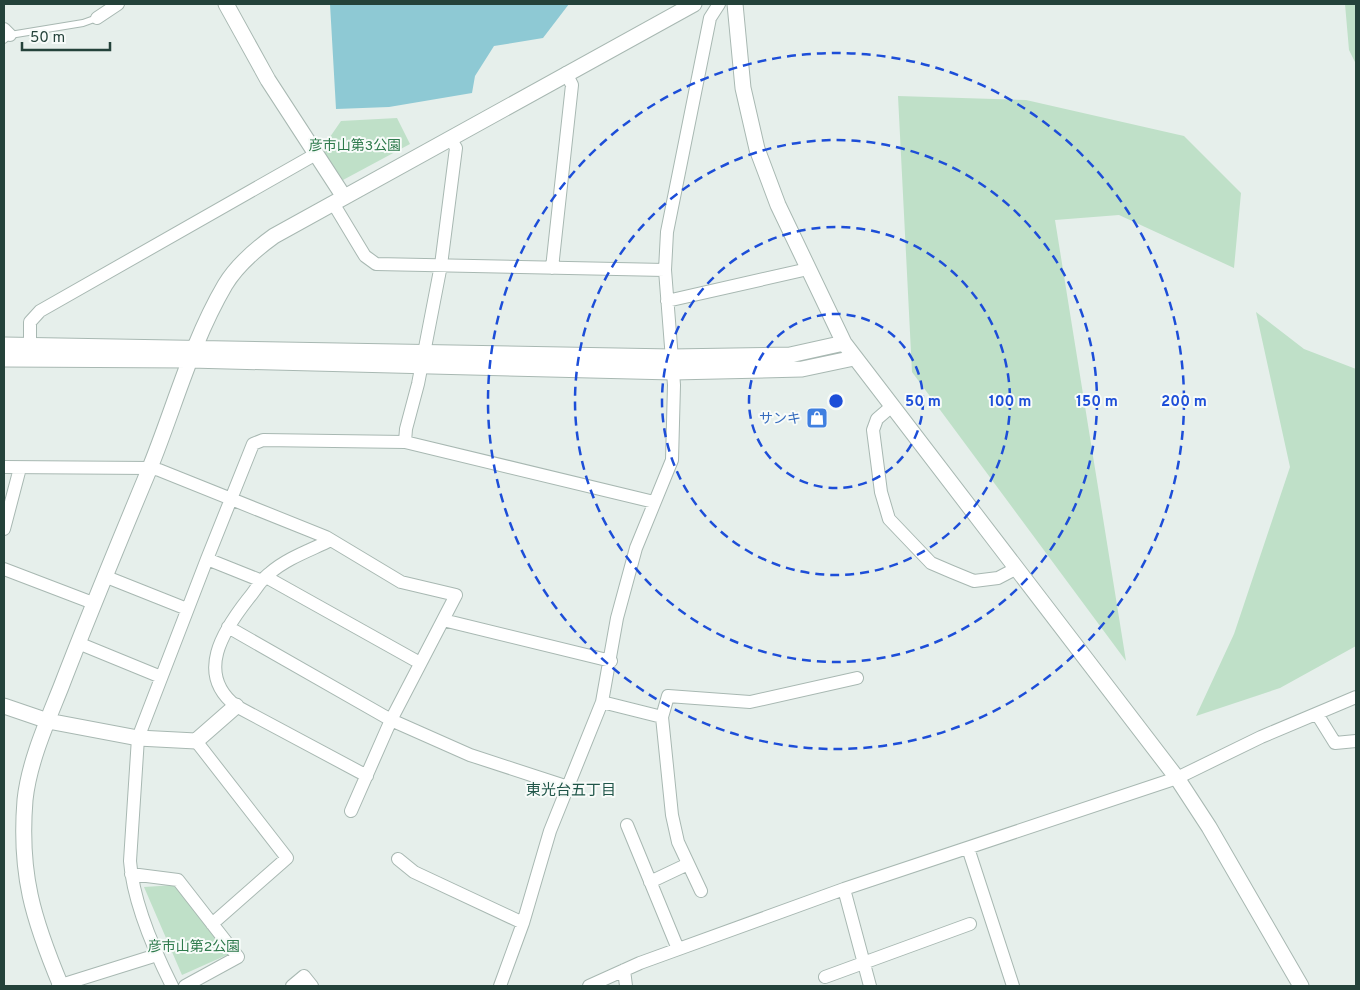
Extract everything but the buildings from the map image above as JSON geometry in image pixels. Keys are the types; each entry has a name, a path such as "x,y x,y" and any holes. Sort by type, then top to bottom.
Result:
{"street":[{"path":"97,18 118,4"},
{"path":"226,4 268,80 316,154 365,256 372,263 665,270"},
{"path":"157,955 60,986 42,940 28,895 24,860 26,797 32,768 48,721 104,576 150,468 192,354 227,282 241,265 274,236 694,4"},
{"path":"500,986 523,923 541,856 602,702 611,661 617,618 636,548 672,460 673,364 665,270 667,232 710,18 719,4"},
{"path":"736,4 744,88 757,149 778,205 844,343 1177,778 1209,827 1302,986"},
{"path":"552,268 572,85 566,73"},
{"path":"406,442 406,429 441,265 456,148 450,138"},
{"path":"30,346 30,322 40,311 316,154"},
{"path":"667,302 808,269"},
{"path":"673,364 790,355 844,343"},
{"path":"4,346 192,354 673,364 802,369 854,358"},
{"path":"4,359 192,354"},
{"path":"892,406 877,419 873,430 881,492 889,519 931,563 974,581 998,578 1017,568"},
{"path":"172,986 157,955 131,874 138,738 207,558 254,444 259,440 406,442 654,502"},
{"path":"4,467 150,468 231,498 331,540 401,582 456,595 391,720 351,811"},
{"path":"4,529 20,468"},
{"path":"331,540 281,565 264,579 224,633 215,662 217,682 227,699 236,706 367,776"},
{"path":"207,558 264,579 420,664"},
{"path":"4,569 94,603"},
{"path":"104,576 187,609"},
{"path":"443,620 611,661"},
{"path":"228,627 391,720 470,755 568,787"},
{"path":"78,643 161,677"},
{"path":"701,891 678,842 672,815 662,717 668,696 750,702 857,678"},
{"path":"589,986 678,949 844,889 1177,778 1261,737 1356,697"},
{"path":"602,702 662,717"},
{"path":"4,706 48,721 138,738 196,740 236,706"},
{"path":"1317,714 1335,744 1356,741"},
{"path":"196,740 287,858 212,924"},
{"path":"627,825 678,949"},
{"path":"968,848 1013,986"},
{"path":"398,859 414,872 523,923"},
{"path":"650,882 688,864"},
{"path":"131,874 178,880 238,957 185,986"},
{"path":"844,889 862,965 870,986"},
{"path":"825,977 970,924"},
{"path":"624,970 626,986"},
{"path":"292,986 304,976 312,986"}],"lane":[{"path":"6,35 97,18"}],"green space":[{"path":"1345,4 1356,4 1356,64 1349,50"},
{"path":"898,96 1026,100 1184,136 1241,193 1234,268 1119,215 1055,220 1126,661 912,372"},
{"name":"彦市山第3公園","path":"397,118 410,144 343,180 321,150 341,121"},
{"path":"1256,312 1304,349 1356,369 1356,646 1280,688 1196,716 1234,634 1290,467"},
{"name":"彦市山第2公園","path":"175,885 229,954 182,975 144,887"}],"water":[{"path":"330,4 569,4 543,38 494,46 475,76 472,93 389,107 336,109"}],"place":[{"name":"サンキ","path":"817,418"}],"district":[{"name":"東光台五丁目","path":"571,790"}]}
